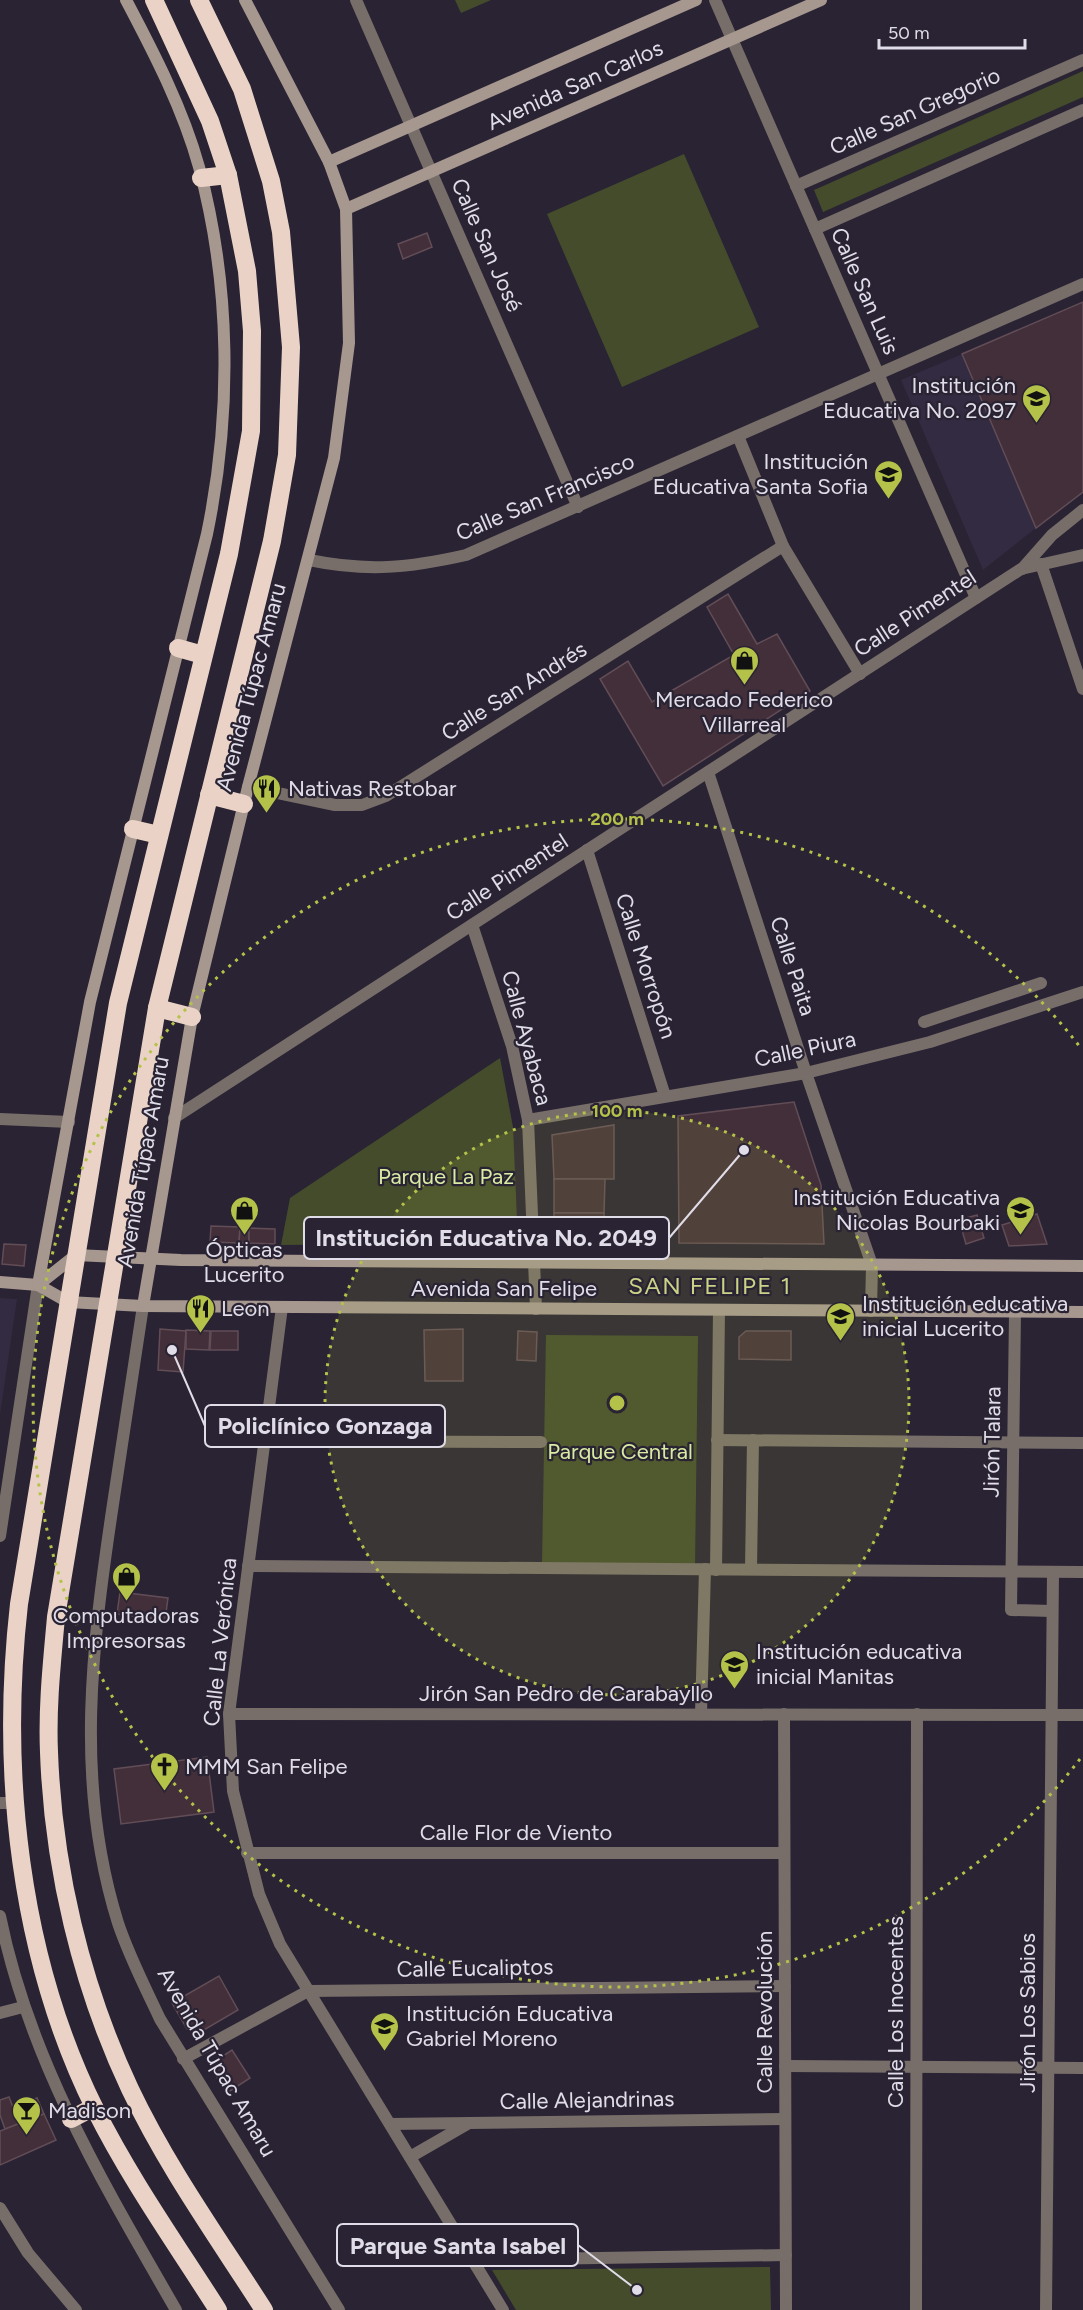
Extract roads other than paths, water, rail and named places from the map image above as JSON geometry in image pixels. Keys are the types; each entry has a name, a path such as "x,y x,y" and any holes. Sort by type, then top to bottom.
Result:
{"highway":[{"path":"154,0 210,121 228,175 247,271 252,331 251,431 237,514 118,1003 12,1660 11,1741 7,1803 44,1972 69,2052 119,2154 218,2310"},
{"name":"Avenida Túpac Amaru","path":"199,0 242,89 270,181 286,276 291,346 287,455 280,500 157,1008 105,1304 56,1617 49,1691 50,1762 59,1853 80,1953 116,2057 171,2164 264,2310"},
{"path":"201,178 228,175"},
{"path":"178,648 203,654"},
{"path":"209,795 246,795"},
{"path":"133,829 159,835"},
{"path":"157,1008 192,1017"},
{"path":"71,2119 94,2107"}],"street":[{"path":"0,1536 38,1285 90,1002 216,491 224,394 226,353 220,282 201,178 181,116 157,58 126,0"},
{"name":"Avenida Túpac Amaru","path":"245,0 329,162 346,209 349,343 334,458 246,795 192,1017 150,1259 96,1620 89,1724 94,1801 118,1922 137,1973 183,2059 339,2310"},
{"name":"Calle San José","path":"357,0 578,507"},
{"name":"Avenida San Carlos","path":"329,162 696,0"},
{"name":"Calle San Luis","path":"715,0 976,598"},
{"name":"Avenida San Carlos","path":"346,209 821,0"},
{"name":"Calle San Gregorio","path":"796,186 1083,60"},
{"path":"815,229 1083,110"},
{"name":"Calle San Francisco","path":"309,560 348,568 388,569 422,565 466,555 1083,284"},
{"path":"738,436 783,546 860,674"},
{"path":"1021,569 1052,535 1083,510"},
{"name":"Calle San Andrés","path":"246,795 335,805 363,805 386,796 783,546"},
{"name":"Calle Pimentel","path":"174,1118 1021,569 1083,555"},
{"path":"1041,564 1083,689"},
{"name":"Calle Paita","path":"708,772 806,1073 872,1265 871,1311"},
{"name":"Calle Morropón","path":"587,849 665,1096"},
{"name":"Calle Ayabaca","path":"472,925 512,1046 528,1120 536,1309"},
{"path":"924,1022 1041,983"},
{"name":"Calle Piura","path":"528,1120 806,1073 930,1042 1083,992"},
{"path":"0,1119 69,1122"},
{"path":"38,1285 76,1255"},
{"name":"Avenida San Felipe","path":"76,1255 150,1259 1083,1266"},
{"path":"0,1282 38,1285 68,1302"},
{"name":"Avenida San Felipe","path":"68,1302 143,1306 1083,1312"},
{"name":"Calle La Verónica","path":"282,1307 229,1713 233,1791 259,1894 280,1944 503,2310"},
{"path":"701,1714 717,1440 719,1310"},
{"name":"Jirón Talara","path":"1015,1313 1011,1611 1052,1611"},
{"path":"717,1440 1083,1443"},
{"path":"751,1569 753,1440"},
{"path":"265,1441 541,1442"},
{"path":"249,1566 1083,1572"},
{"name":"Jirón Los Sabios","path":"1046,2310 1053,1572"},
{"name":"Jirón San Pedro de Carabayllo","path":"229,1713 1083,1715"},
{"name":"Calle Revolución","path":"784,1714 786,2310"},
{"name":"Calle Los Inocentes","path":"915,2310 916,1714"},
{"name":"Calle Flor de Viento","path":"247,1853 784,1853"},
{"path":"0,1916 23,2007 71,2119 91,2162 176,2310"},
{"name":"Calle Eucaliptos","path":"183,2059 308,1991 785,1986"},
{"path":"0,2013 23,2007"},
{"path":"785,2066 1083,2068"},
{"name":"Calle Alejandrinas","path":"390,2124 785,2119"},
{"path":"410,2157 470,2122"},
{"path":"0,2208 28,2253 76,2310"},
{"path":"473,2260 786,2255"}],"place":[{"name":"Institución Educativa No. 2097","path":"1037,424"},
{"name":"Institución Educativa Santa Sofia","path":"889,500"},
{"name":"Mercado Federico Villarreal","path":"744,686"},
{"name":"Nativas Restobar","path":"267,814"},
{"name":"Institución Educativa No. 2049","path":"744,1150"},
{"name":"Ópticas Lucerito","path":"244,1236"},
{"name":"Institución Educativa Nicolas Bourbaki","path":"1021,1236"},
{"name":"Leon","path":"200,1334"},
{"name":"Institución educativa inicial Lucerito","path":"841,1342"},
{"name":"Policlínico Gonzaga","path":"172,1350"},
{"name":"Computadoras Impresorsas","path":"126,1602"},
{"name":"Institución educativa inicial Manitas","path":"735,1690"},
{"name":"MMM San Felipe","path":"164,1792"},
{"name":"Institución Educativa Gabriel Moreno","path":"385,2052"},
{"name":"Madison","path":"27,2136"},
{"name":"Parque Santa Isabel","path":"637,2290"}],"district":[{"name":"SAN FELIPE 1","path":"710,1285"}],"park label":[{"name":"Parque La Paz","path":"446,1176"},
{"name":"Parque Central","path":"620,1451"}]}
